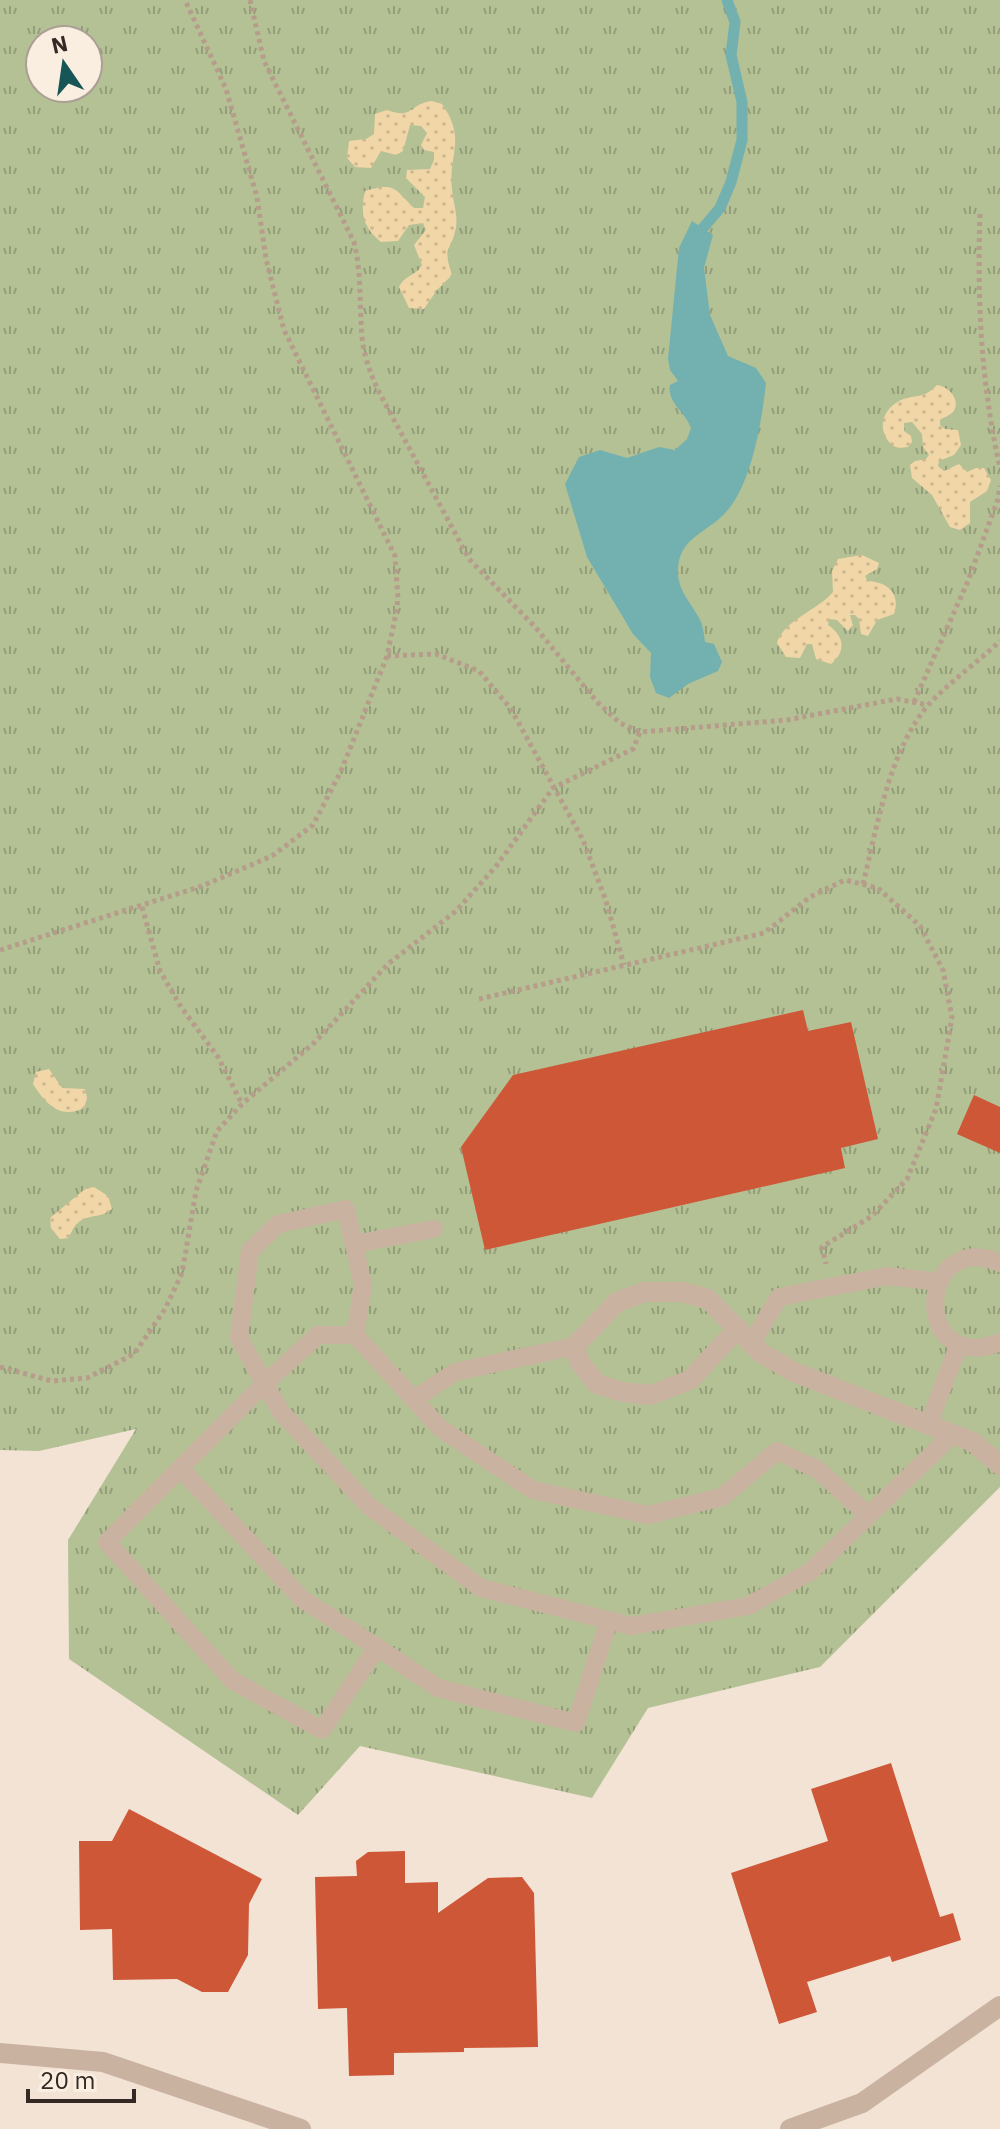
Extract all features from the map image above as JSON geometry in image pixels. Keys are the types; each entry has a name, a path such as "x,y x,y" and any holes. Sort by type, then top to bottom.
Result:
{"street":[{"path":"738,1328 690,1380 651,1395 623,1392 597,1384 579,1361 575,1346 617,1302 644,1292 682,1292 708,1299 738,1328 761,1353 794,1372 973,1442 1000,1465"},
{"path":"790,2129 862,2103 1000,2006"},
{"path":"0,2053 103,2062 301,2129"}],"lane":[{"path":"355,1335 363,1285 346,1209 278,1224 250,1251 239,1338 281,1412 370,1507 481,1588 631,1626 748,1606 811,1571 953,1434"},
{"path":"354,1244 434,1229"},
{"path":"1000,1263 975,1258 961,1261 948,1269 934,1296 938,1324 947,1336 959,1344 974,1348 1000,1342"},
{"path":"752,1343 779,1297 888,1276 939,1282"},
{"path":"377,1647 322,1730 232,1680 107,1542 264,1384 318,1335 355,1335 440,1428 533,1490 648,1515 722,1497 777,1451 817,1469 868,1515"},
{"path":"929,1423 959,1344"},
{"path":"414,1399 455,1372 575,1346"},
{"path":"180,1468 302,1599 438,1688 576,1723 609,1621"}],"path":[{"path":"0,950 202,886 272,856 313,825 341,771 387,656 398,599 395,556 284,330 266,259 257,197 226,89 185,0"},
{"path":"250,0 264,61 354,242 360,263 362,339 368,367 379,392 469,559 536,628 597,702 620,723 640,732 787,720 897,699 928,705"},
{"path":"980,214 978,278 982,360 988,414 1000,468"},
{"path":"914,702 968,581 1000,486"},
{"path":"863,884 896,761 928,705 1000,641"},
{"path":"387,656 436,654 479,671 511,709 583,840 606,901 624,965"},
{"path":"0,1367 52,1381 87,1378 134,1354 165,1309 182,1273 196,1191 217,1131 242,1104 314,1043 388,964 456,911 497,865 553,788 633,749 640,732"},
{"path":"479,999 764,933 810,897 845,880 878,888 920,926 943,970 952,1018 936,1109 907,1179 872,1216 822,1247 831,1288"},
{"path":"142,907 160,971 181,1007 218,1057 242,1104"}],"green space":[{"path":"0,0 1000,0 1000,1487 820,1667 648,1708 592,1798 360,1746 298,1815 69,1659 68,1540 136,1429 39,1451 0,1450"}],"sand":[{"path":"432,101 442,104 454,128 451,177 456,222 448,253 452,275 424,309 409,308 399,287 422,265 414,245 426,230 423,223 409,225 398,241 381,242 367,225 363,213 364,199 365,191 388,187 398,191 414,208 423,208 425,197 406,178 407,170 430,169 434,152 424,150 421,145 427,133 421,126 410,125 403,151 396,155 381,151 371,168 355,167 347,158 349,141 366,139 374,134 375,114 387,110 407,112"},
{"path":"937,385 949,391 956,403 953,412 940,420 940,425 945,429 958,430 961,445 954,455 939,461 938,466 944,471 959,464 967,472 984,468 991,480 987,491 970,502 970,523 960,530 950,527 932,495 912,478 910,465 929,455 923,447 922,434 912,422 904,423 904,431 911,436 912,442 908,447 898,448 890,443 883,431 886,413 895,403 924,394"},
{"path":"862,555 879,563 877,569 865,576 868,581 891,590 896,601 894,614 877,620 868,636 861,634 859,619 855,615 850,615 853,626 848,631 837,620 829,619 828,625 842,644 840,654 831,664 816,659 812,644 807,644 800,658 786,657 777,643 781,635 833,592 832,571 838,559"},
{"path":"49,1069 62,1088 85,1089 87,1098 84,1108 60,1111 43,1097 33,1084 36,1072"},
{"path":"94,1187 108,1196 112,1209 80,1221 68,1238 60,1239 51,1228 50,1218 85,1189"}],"water":[{"path":"692,221 713,235 704,268 710,315 728,356 756,368 766,383 749,468 736,499 720,518 689,542 678,569 682,589 700,621 705,642 714,644 722,662 718,671 688,684 669,698 656,693 650,677 651,653 633,634 587,557 565,484 579,457 600,450 627,458 659,447 675,450 687,439 691,428 671,397 670,385 678,381 670,370 668,359 679,248"}],"building":[{"path":"803,1010 808,1031 851,1022 878,1139 841,1148 845,1168 485,1250 461,1147 513,1075"},
{"path":"974,1095 1000,1107 1000,1153 957,1134"},
{"path":"891,1763 940,1917 953,1913 961,1940 892,1962 890,1956 807,1982 817,2012 779,2024 731,1873 828,1841 811,1789"},
{"path":"129,1809 262,1879 249,1904 248,1955 228,1992 202,1992 177,1979 113,1980 112,1929 80,1930 79,1841 112,1841"},
{"path":"405,1851 405,1883 438,1882 438,1913 488,1878 522,1877 534,1893 538,2047 394,2053 394,2075 349,2076 347,2008 318,2009 315,1877 357,1876 356,1861 368,1852"}],"waterway":[{"path":"703,228 720,208 731,182 742,140 742,102 731,55 735,22 727,0"}]}
